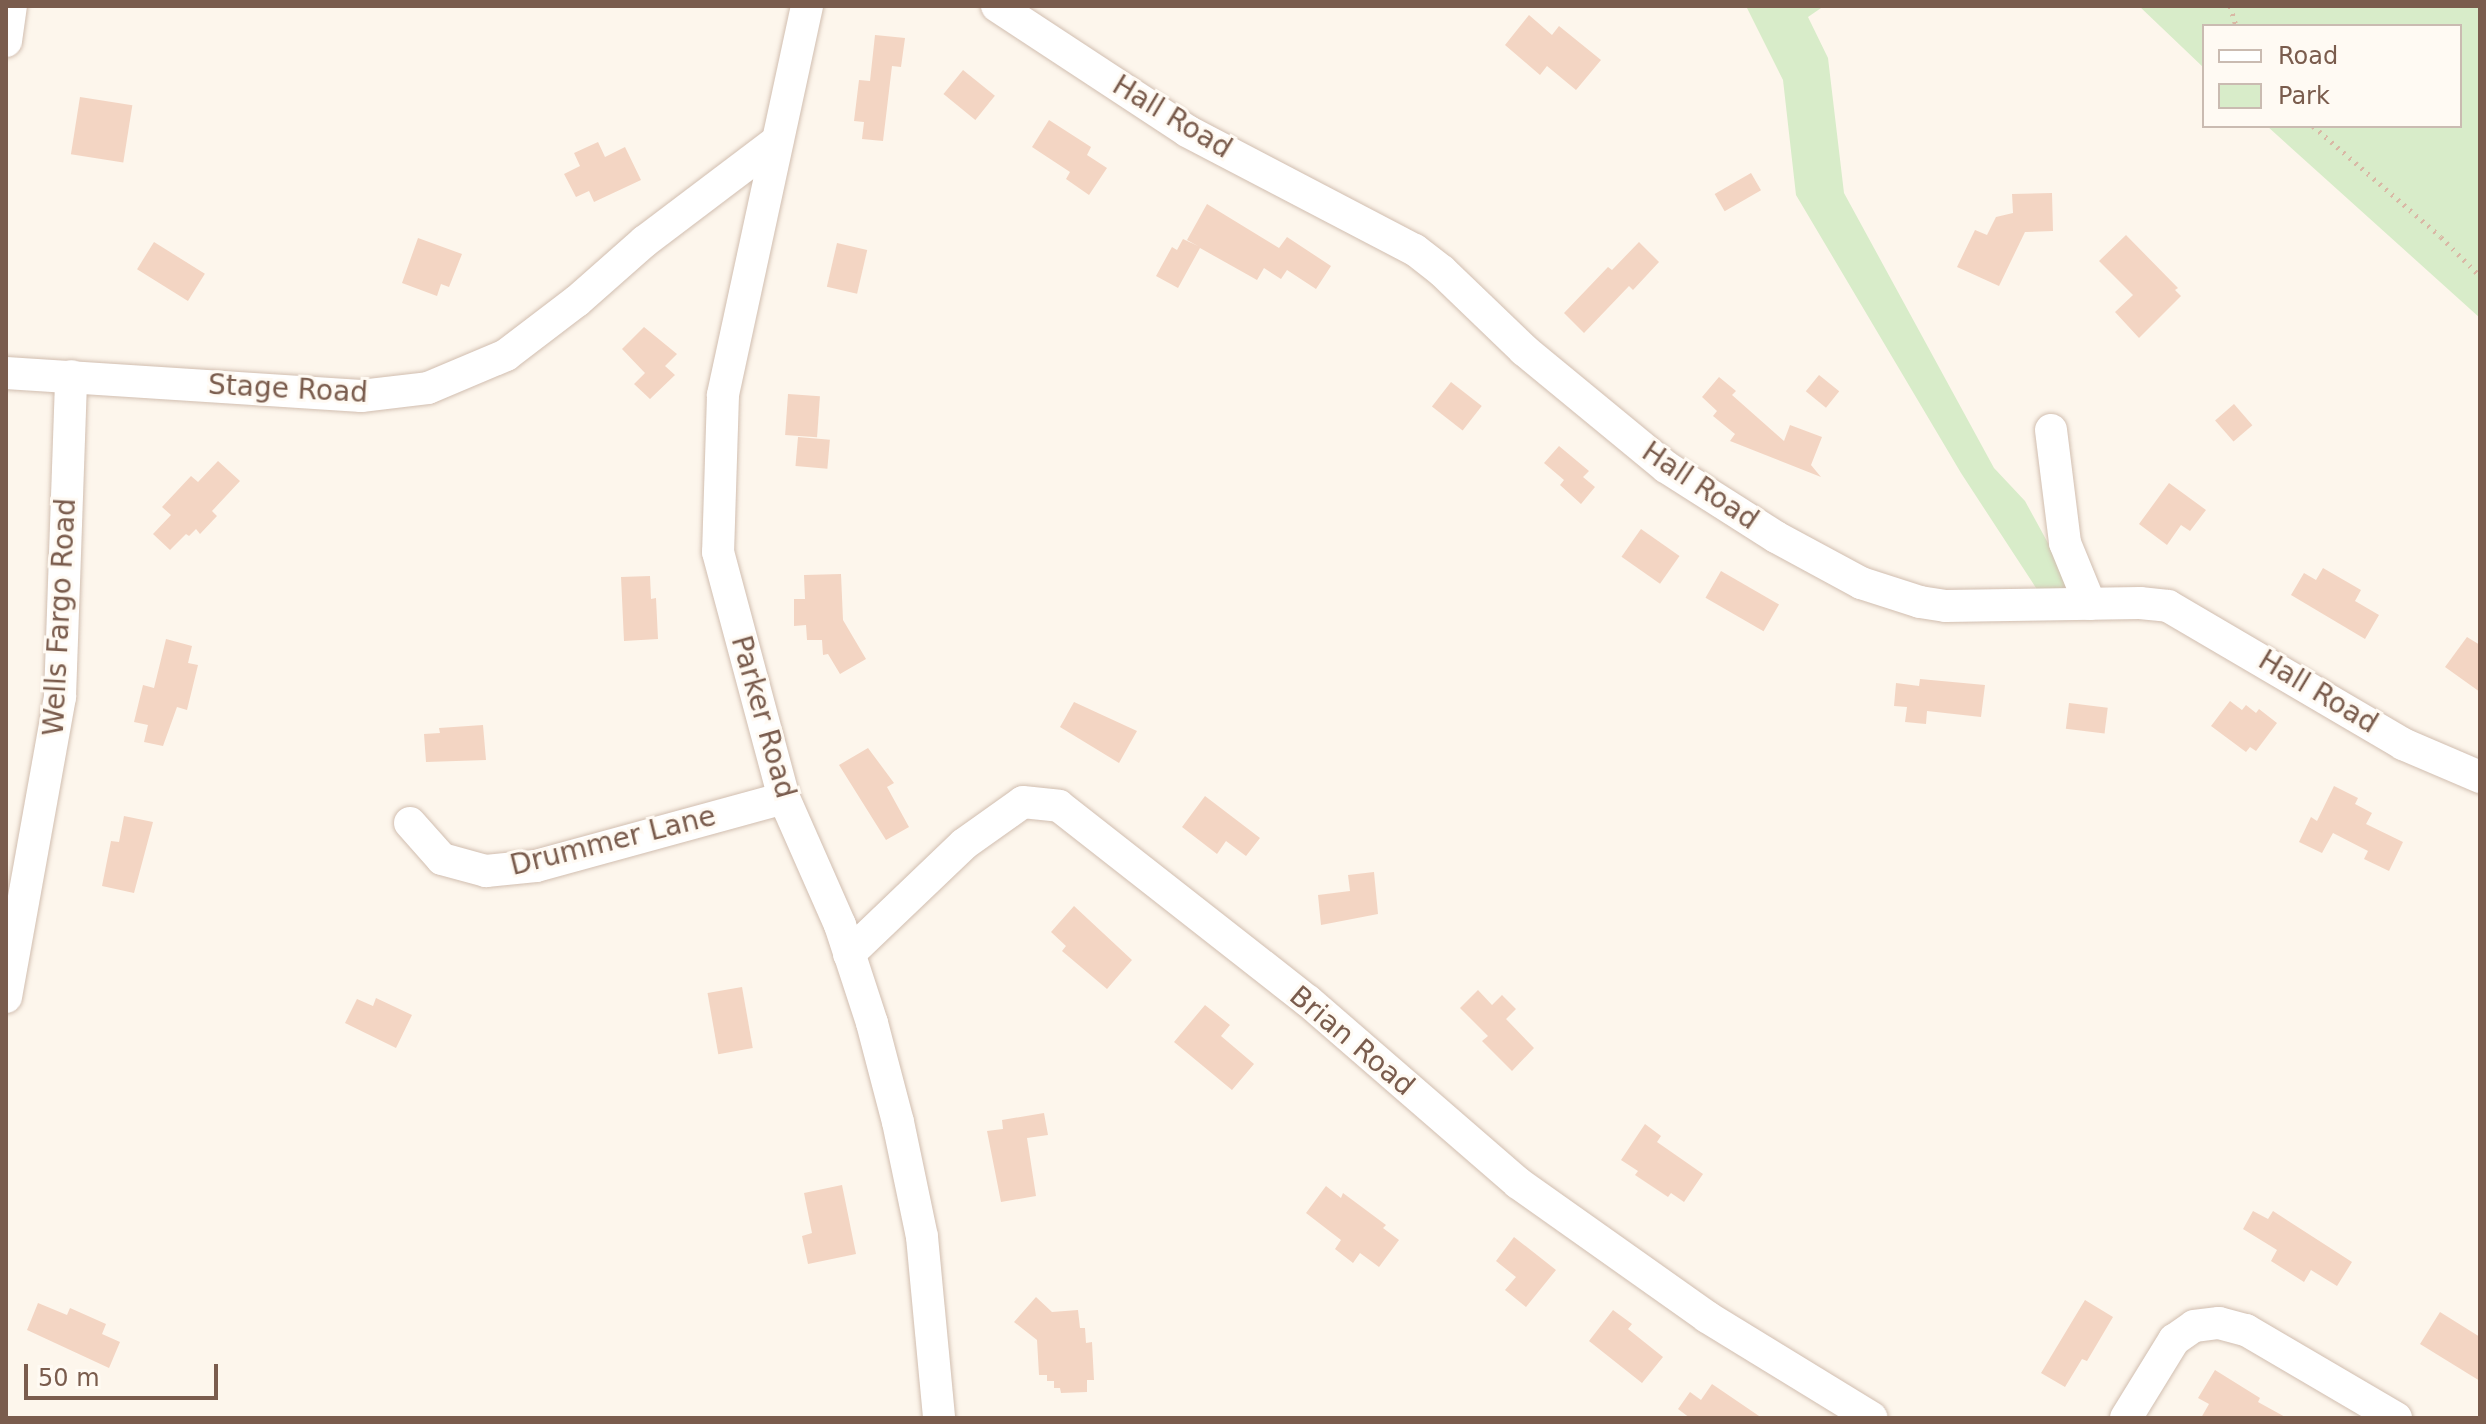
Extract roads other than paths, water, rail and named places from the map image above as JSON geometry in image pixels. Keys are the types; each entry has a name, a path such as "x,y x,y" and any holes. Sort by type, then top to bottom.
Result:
{"street":[{"path":"6,41 11,6"},
{"name":"Parker Road","path":"807,6 723,395 718,552 784,798 849,954 872,1023 898,1122 922,1237 939,1418"},
{"name":"Hall Road","path":"997,6 1187,131 1415,250 1442,271 1524,350 1666,467 1788,544 1861,583 1920,602 1985,607 2154,604 2182,612 2403,744 2480,777"},
{"name":"Stage Road","path":"6,373 361,396 428,388 506,355 577,301 645,241 777,141"},
{"name":"Wells Fargo Road","path":"6,997 60,697 71,376"},
{"path":"2051,430 2065,543 2090,604"},
{"name":"Drummer Lane","path":"410,823 442,859 486,871 536,866 784,798"},
{"name":"Brian Road","path":"849,954 964,844 1023,802 1059,806 1308,1001 1518,1183 1707,1317 1872,1418"},
{"path":"2126,1418 2174,1340 2194,1326 2219,1323 2246,1330 2396,1418"}]}
